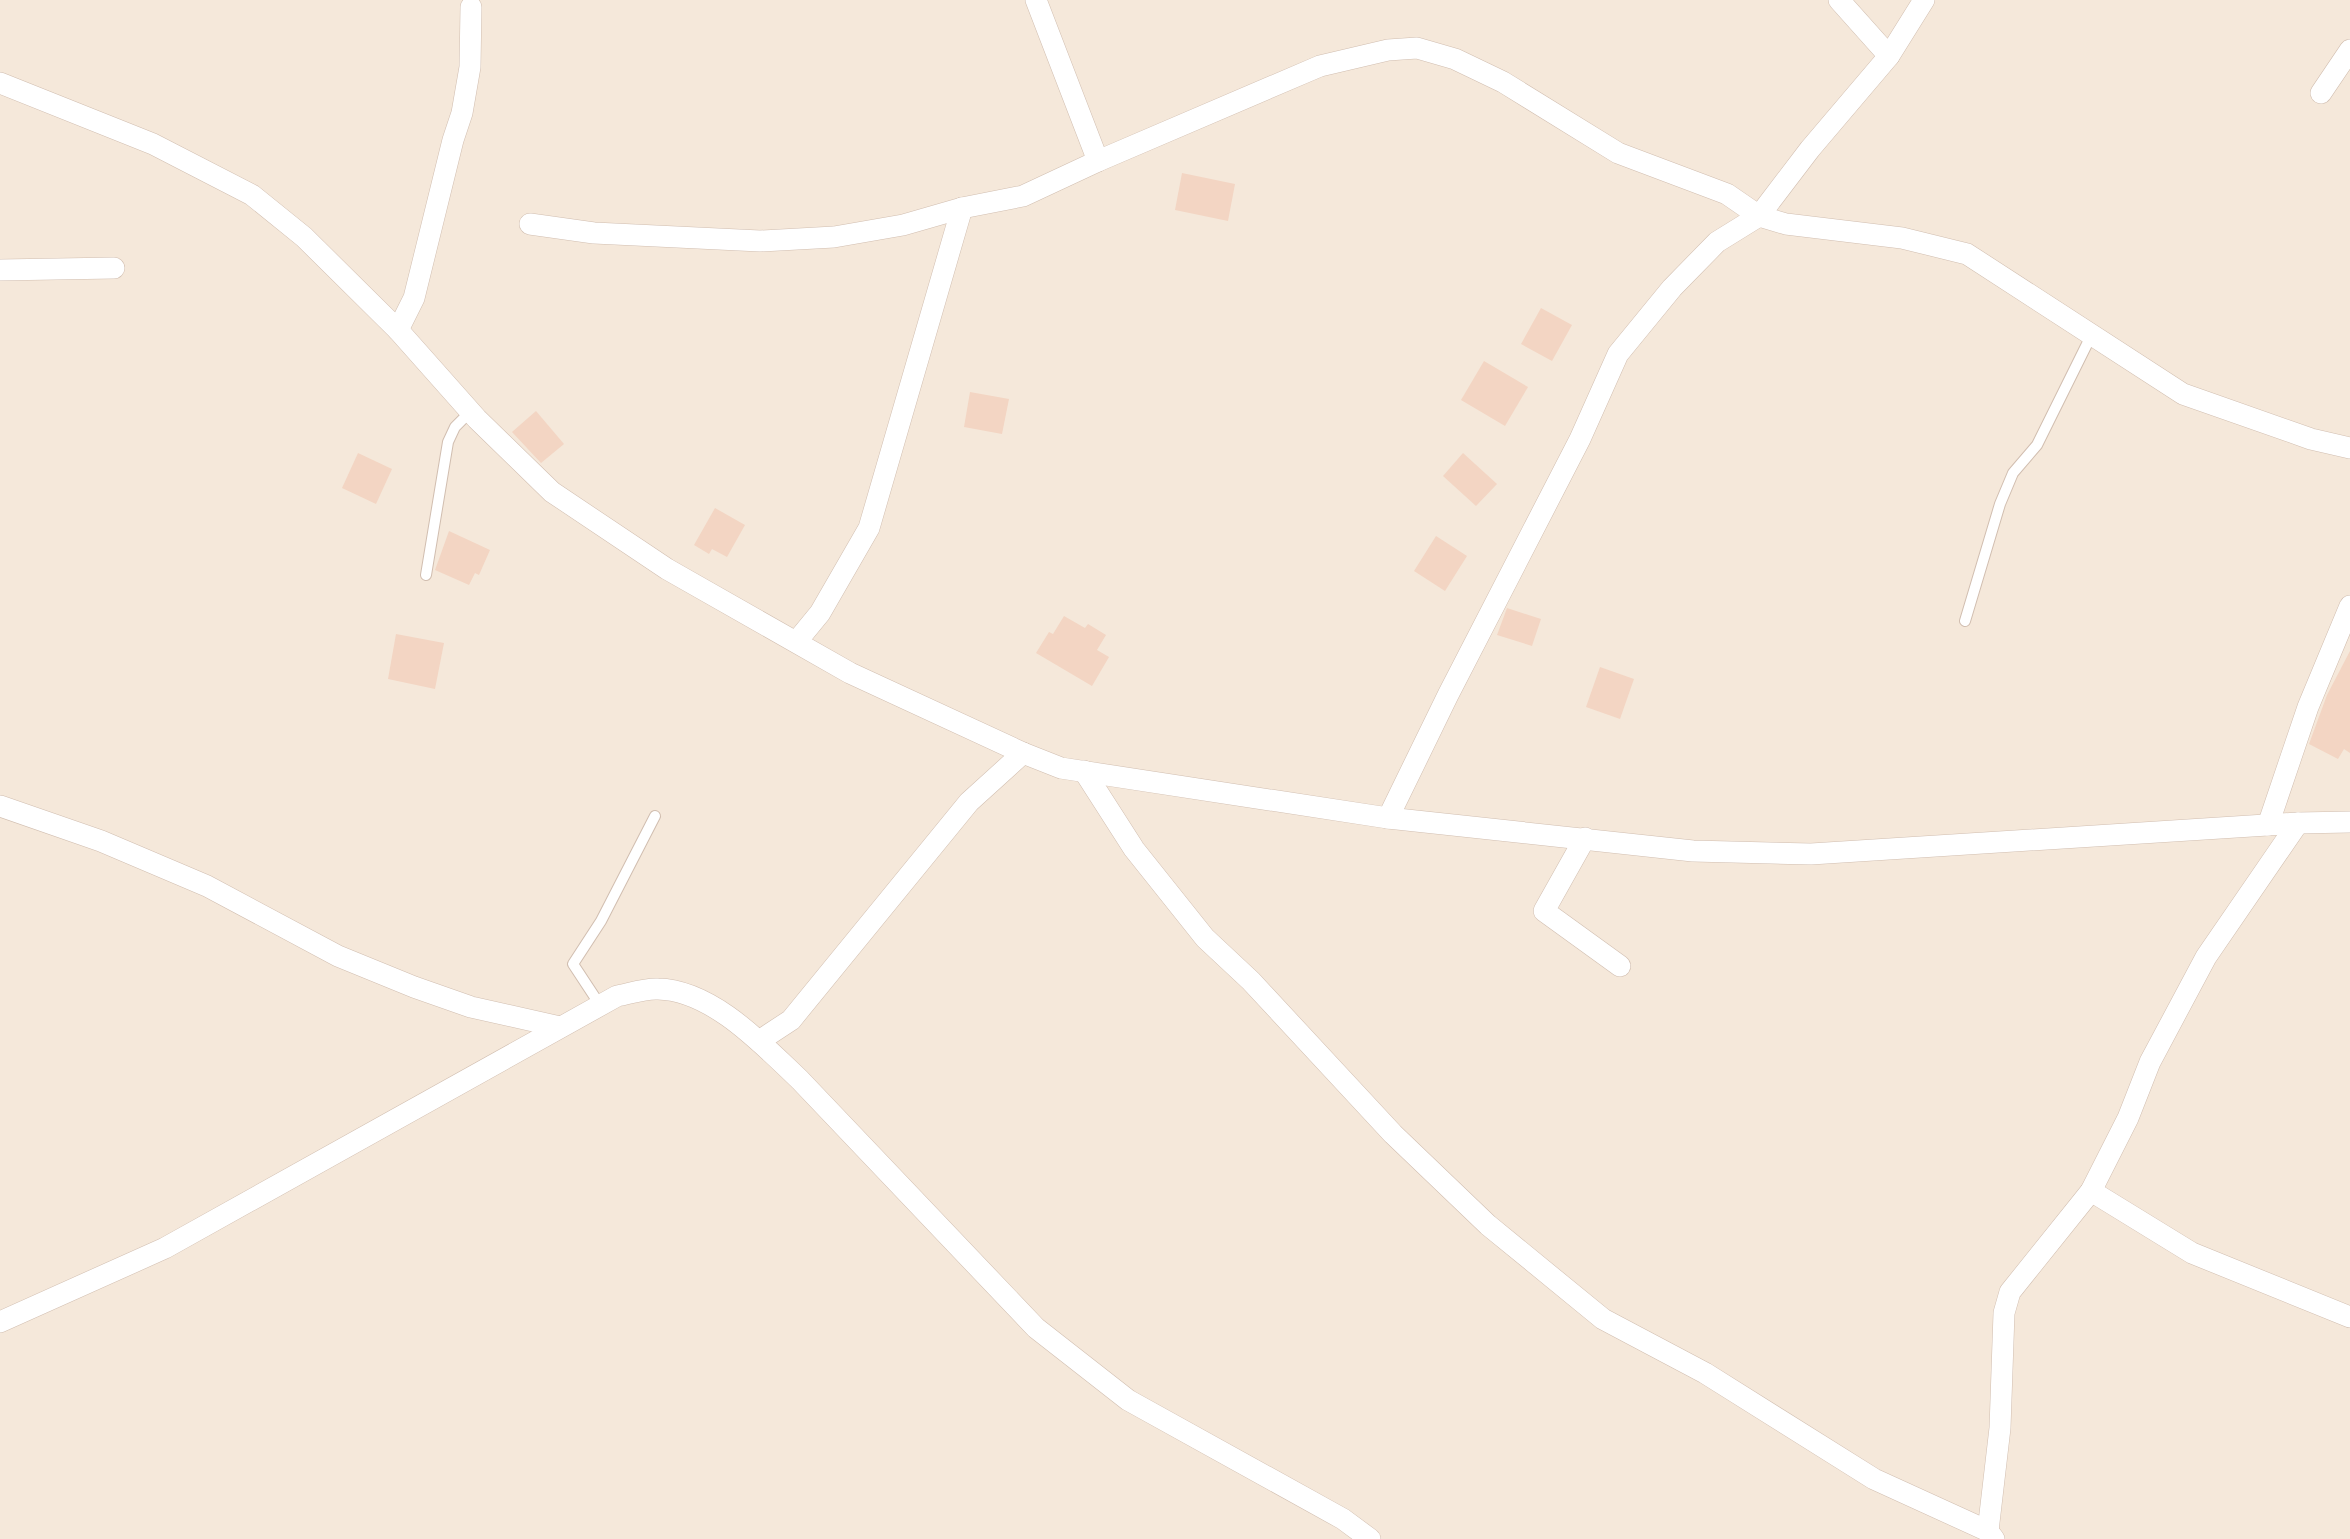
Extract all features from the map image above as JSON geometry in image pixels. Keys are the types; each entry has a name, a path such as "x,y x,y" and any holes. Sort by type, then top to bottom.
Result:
{"street":[{"path":"1036,0 1098,161"},
{"path":"1839,0 1889,56"},
{"path":"1388,818 1453,684 1580,439 1618,354 1672,288 1717,242 1759,216 1810,149 1889,56 1924,0"},
{"path":"399,330 414,298 453,140 462,113 470,67 471,7"},
{"path":"530,224 594,233 760,241 834,237 903,225 962,208 1023,196 1098,161 1320,66 1388,51 1417,48 1455,58 1503,82 1618,153 1728,194 1759,216 1786,224 1902,238 1967,254 2183,394 2311,439 2350,448"},
{"path":"2321,93 2350,50"},
{"path":"0,83 153,144 252,195 304,237 399,330 470,412 552,492 667,569 850,673 1023,753 1061,768 1388,818 1693,851 1811,854 2298,823 2350,822"},
{"path":"797,641 820,613 869,528 962,208"},
{"path":"0,270 114,268"},
{"path":"2268,825 2308,707 2350,606"},
{"path":"759,1041 791,1020 969,802 1023,753"},
{"path":"1083,771 1134,849 1204,938 1251,981 1393,1134 1488,1225 1603,1319 1705,1373 1874,1479 1991,1535 2000,1428 2004,1313 2010,1292 2091,1191 2128,1118 2150,1062 2206,957 2298,823"},
{"path":"0,806 101,841 207,886 338,956 414,987 471,1006 560,1027"},
{"path":"1585,838 1544,911 1620,966"},
{"path":"0,1322 165,1248 617,996 658,988 717,1007 759,1041 1036,1328 1128,1400 1343,1519 1370,1539"},
{"path":"2091,1191 2192,1252 2350,1317"}],"lane":[{"path":"1965,621 2000,504 2013,473 2037,445 2091,336"},
{"path":"426,575 448,442 455,427 470,412"},
{"path":"600,1005 573,964 601,921 655,816"}],"shaded area":[{"path":"0,0 2350,0 2350,1539 0,1539"}],"building":[{"path":"1182,173 1235,184 1228,221 1175,210"},
{"path":"1541,308 1572,325 1552,361 1521,344"},
{"path":"1484,361 1528,387 1505,426 1461,400"},
{"path":"970,392 1009,399 1002,434 964,427"},
{"path":"536,411 564,444 541,463 512,432"},
{"path":"358,453 392,469 376,504 342,488"},
{"path":"1463,453 1497,484 1476,506 1443,476"},
{"path":"715,508 745,525 727,557 712,549 709,554 694,545"},
{"path":"449,531 490,550 479,575 475,573 469,585 435,570"},
{"path":"1436,536 1467,556 1445,591 1414,571"},
{"path":"1507,608 1541,619 1532,646 1497,635"},
{"path":"1064,616 1085,628 1088,624 1106,635 1097,650 1109,657 1092,686 1036,653 1049,632 1053,634"},
{"path":"396,634 444,643 435,689 388,679"},
{"path":"2350,651 2350,753 2344,749 2338,759 2309,744 2327,695"},
{"path":"1600,667 1634,679 1620,719 1586,707"}]}
